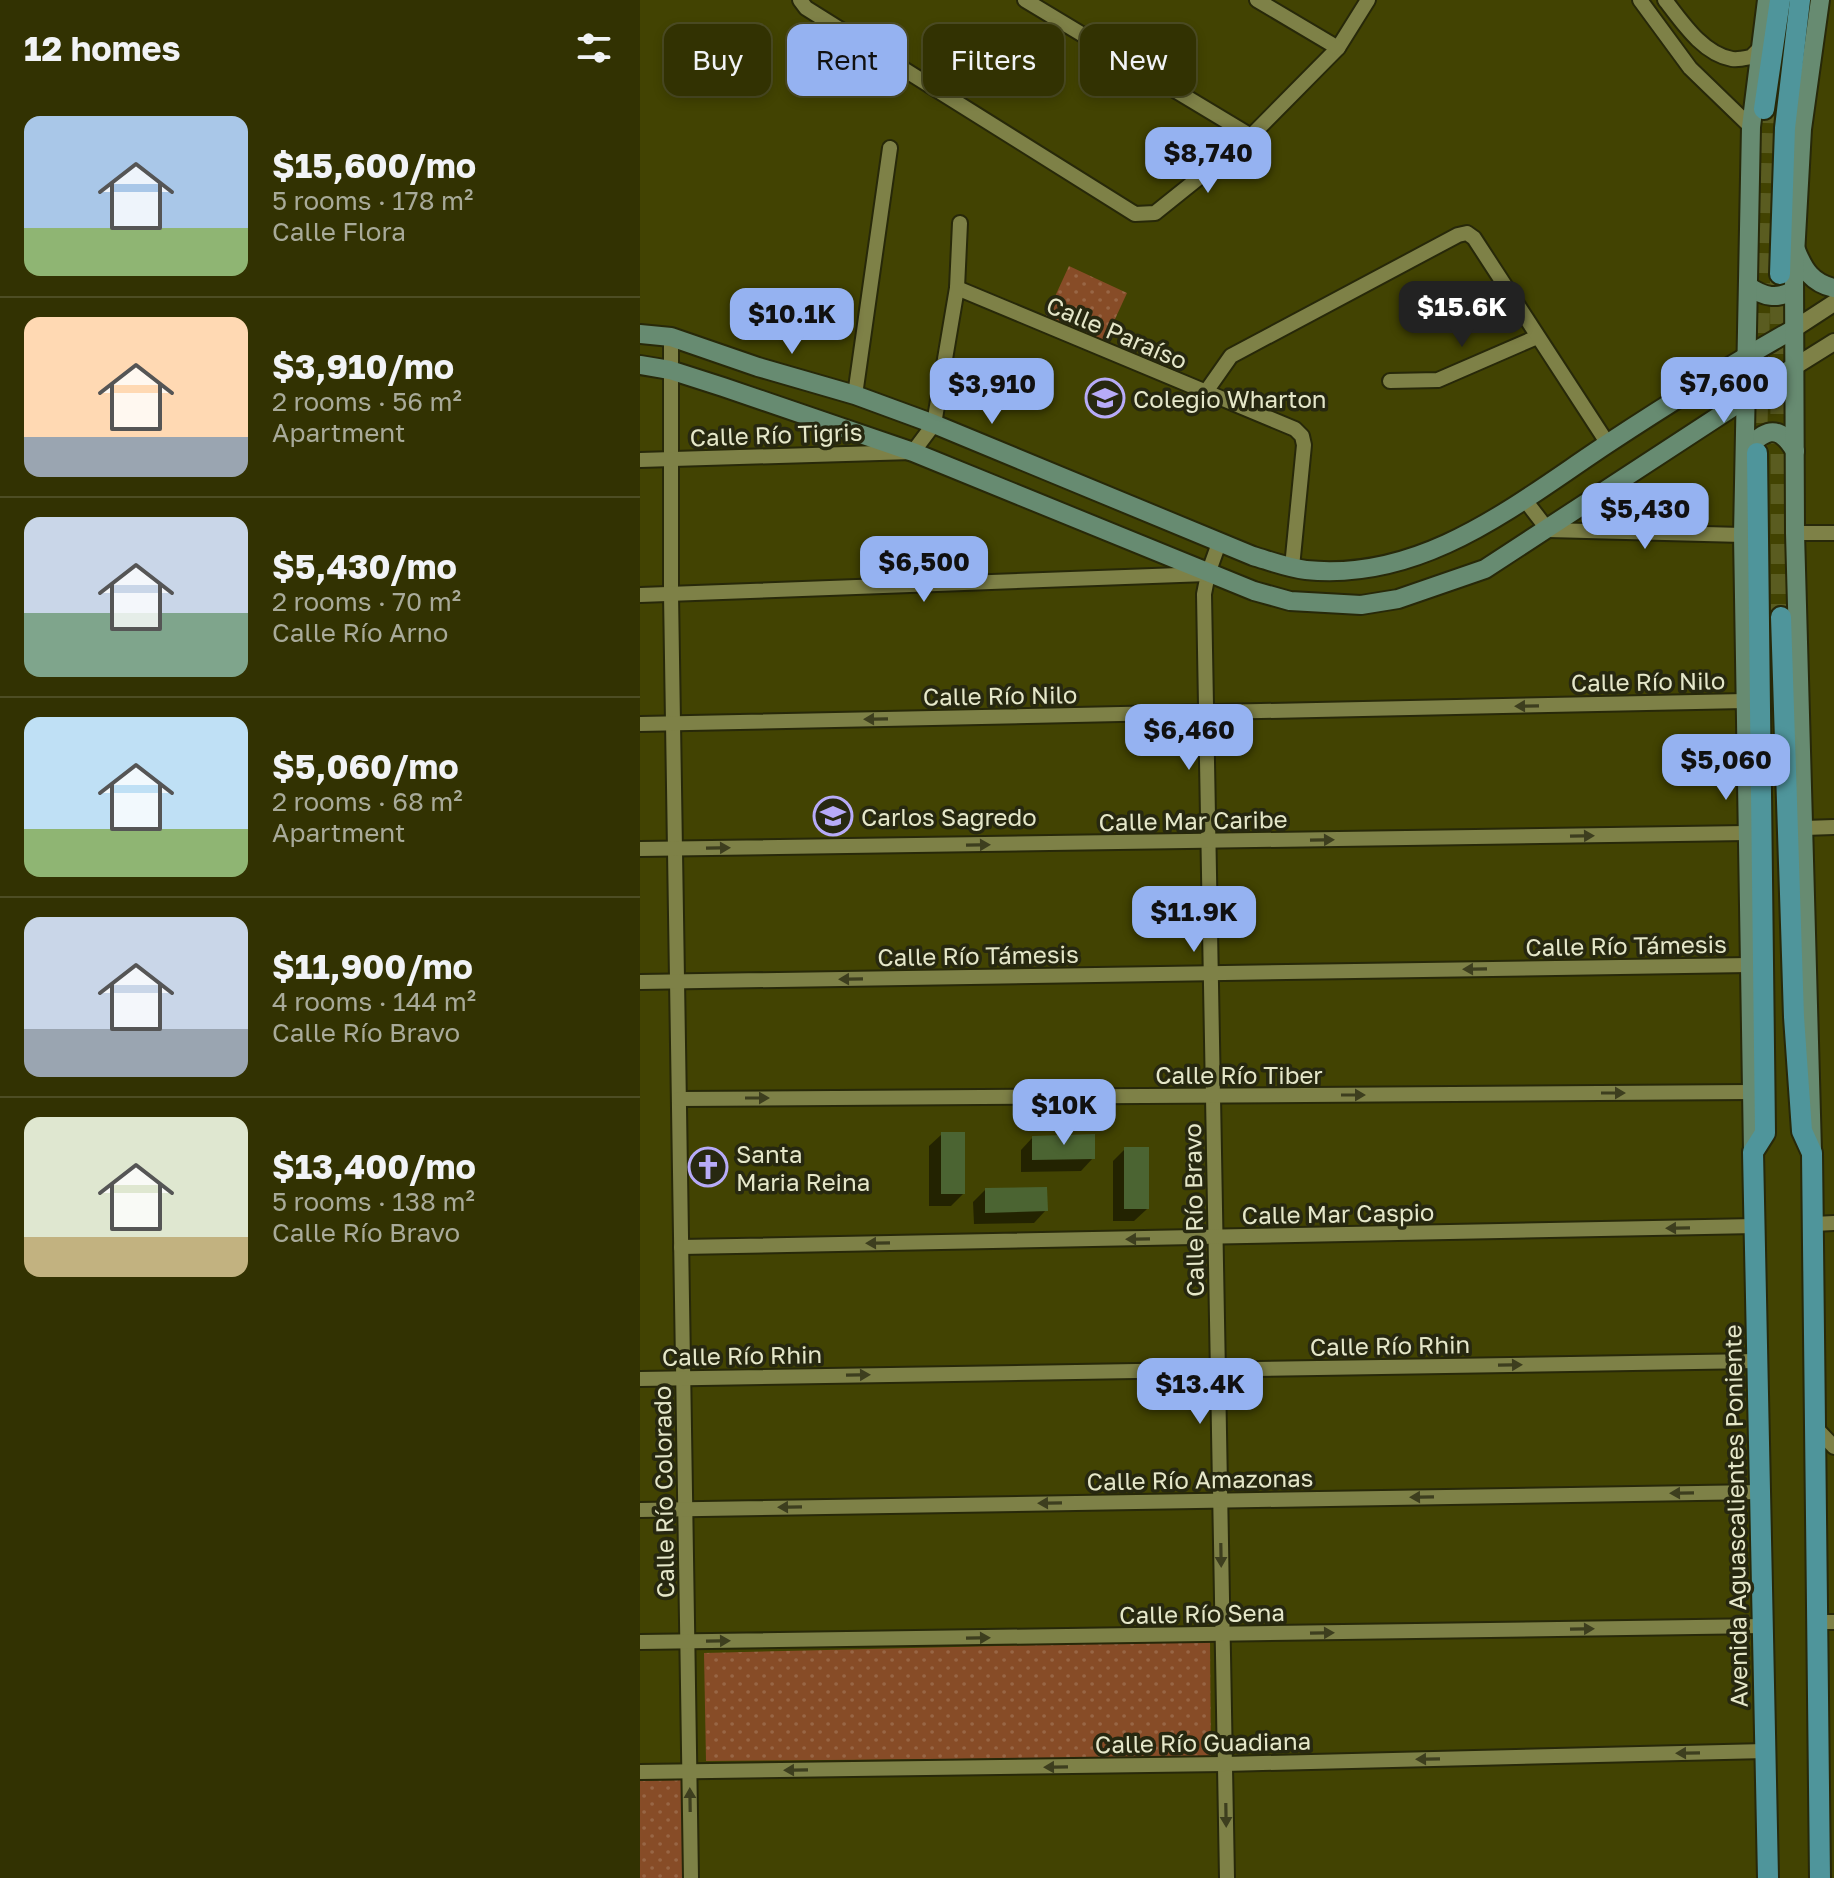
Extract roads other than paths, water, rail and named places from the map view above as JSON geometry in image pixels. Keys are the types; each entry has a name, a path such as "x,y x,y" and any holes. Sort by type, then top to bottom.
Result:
{"main road":[{"name":"Avenida Aguascalientes Poniente","path":"1753,1152 1765,1133 1751,452 1746,398 1751,127 1767,0"},
{"path":"1764,109 1780,0"},
{"path":"1800,0 1785,128 1787,282 1794,329 1795,533 1812,1153 1824,1223 1815,1427 1825,1622 1826,1747 1820,1878"},
{"path":"1748,286 1768,296 1779,297 1787,282 1794,245 1802,129 1820,0"},
{"path":"1794,245 1811,277 1819,284 1834,288"},
{"path":"640,334 671,337 758,367 855,395 934,424 1219,543 1292,567 1345,571 1388,564 1435,551 1525,500 1747,355 1794,329"},
{"path":"640,365 670,370 913,452 1208,574 1290,601 1361,605 1398,599 1485,569 1794,367"},
{"path":"1751,452 1762,434 1772,432 1788,440 1795,451"},
{"name":"Avenida Aguascalientes Poniente","path":"1751,452 1743,535 1768,1878"},
{"path":"1781,617 1794,1017 1802,1131 1812,1153"}],"street":[{"path":"1025,0 1251,136"},
{"path":"1257,0 1338,48"},
{"path":"800,1 806,8 961,107 1135,214 1146,215 1155,213 1251,136 1338,48 1368,0"},
{"path":"1640,0 1690,68 1751,127"},
{"path":"1665,0 1684,25 1710,49 1732,59 1751,57 1759,49"},
{"path":"855,395 890,148"},
{"path":"913,452 934,424 957,288 960,223"},
{"path":"1205,393 1231,356 1467,233 1474,238 1608,444"},
{"name":"Calle Paraíso","path":"957,288 1295,429 1302,436 1304,445 1292,567"},
{"path":"1794,329 1834,303"},
{"name":"Calle Río Colorado","path":"671,337 671,594 691,1878"},
{"path":"1390,381 1438,380 1537,337"},
{"path":"1794,367 1834,342"},
{"name":"Calle Río Tigris","path":"640,460 913,452"},
{"path":"1525,500 1548,530 1743,535"},
{"path":"1795,533 1834,533"},
{"name":"Calle Río Bravo","path":"1219,543 1204,594 1227,1878"},
{"path":"640,595 1208,574"},
{"name":"Calle Río Nilo","path":"640,724 1745,701"},
{"path":"1804,828 1834,827"},
{"name":"Calle Mar Caribe","path":"640,849 1747,833"},
{"name":"Calle Río Támesis","path":"640,982 1749,965"},
{"name":"Calle Río Tiber","path":"679,1099 1751,1092"},
{"name":"Calle Mar Caspio","path":"681,1247 1756,1226"},
{"name":"Calle Río Rhin","path":"640,1379 1757,1361"},
{"path":"1815,1427 1834,1447"},
{"name":"Calle Río Amazonas","path":"640,1510 1760,1492"},
{"name":"Calle Río Sena","path":"640,1642 1764,1626"},
{"name":"Calle Río Guadiana","path":"640,1772 1225,1764 1766,1751"}],"tunnel":[{"path":"1757,453 1764,109"},
{"path":"1780,274 1781,617"}],"place":[{"name":"Colegio Wharton","path":"1105,398"},
{"name":"Carlos Sagredo","path":"833,816"},
{"name":"Santa Maria Reina","path":"708,1167"}]}
